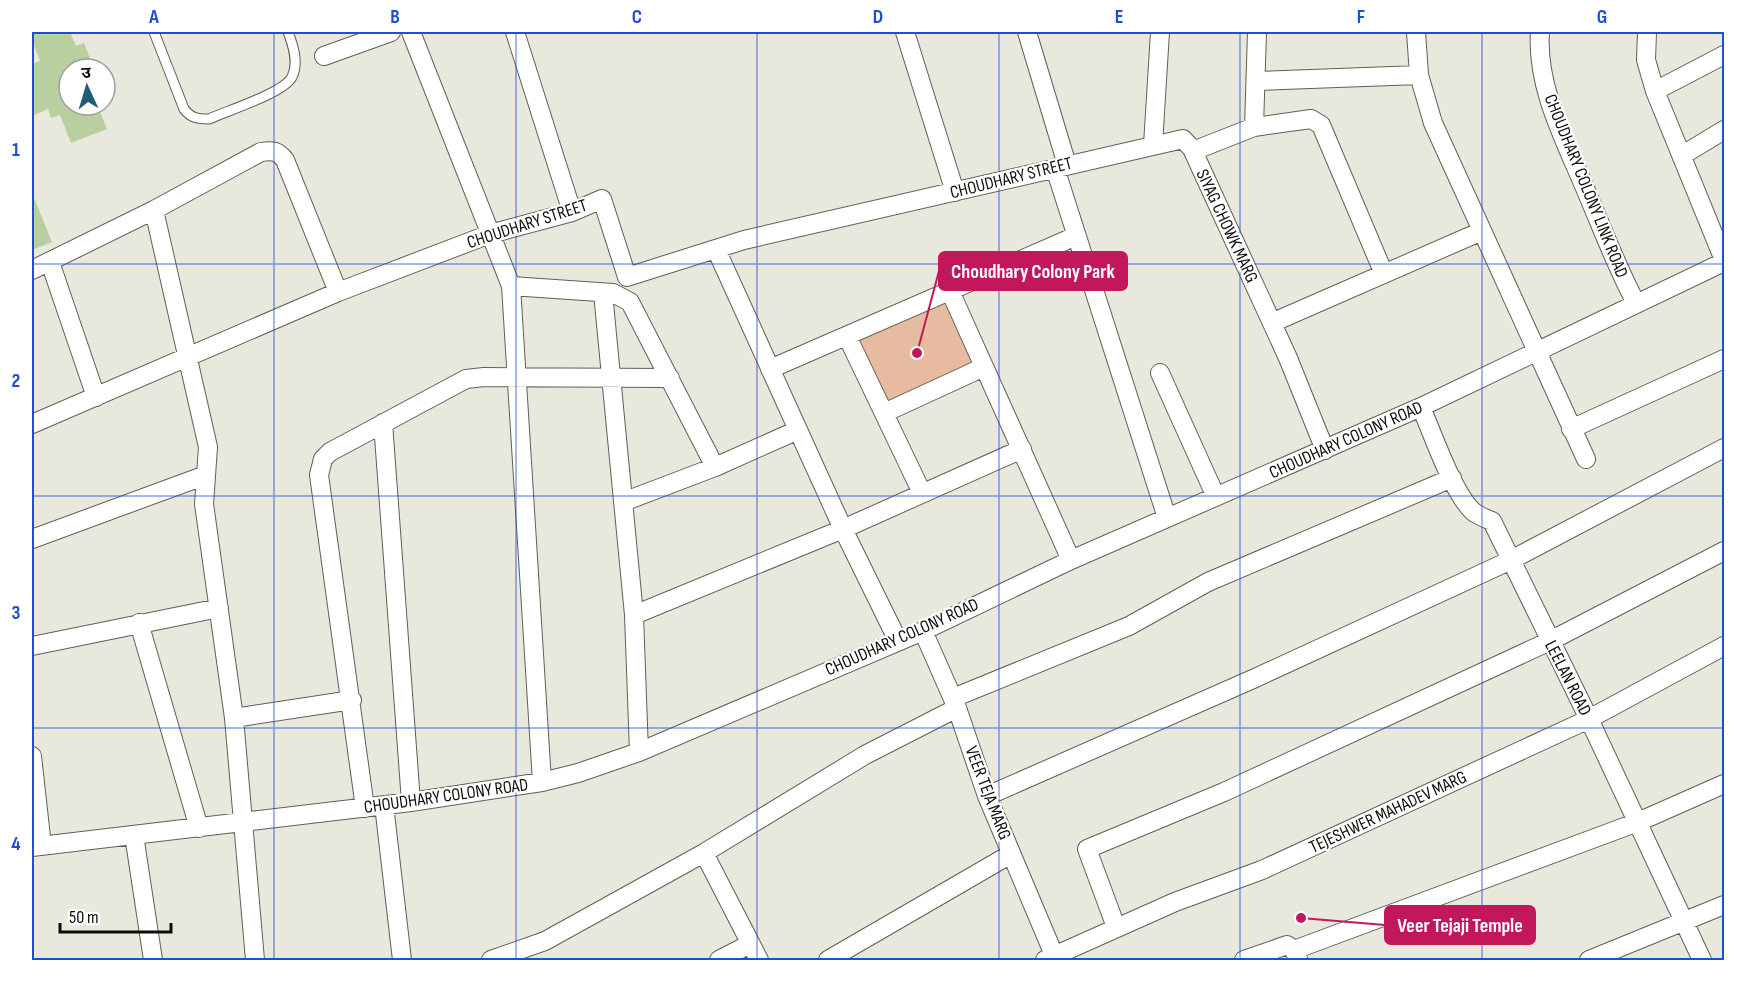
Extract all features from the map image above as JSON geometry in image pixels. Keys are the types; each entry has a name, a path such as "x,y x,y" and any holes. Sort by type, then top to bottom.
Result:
{"street":[{"path":"324,56 391,32"},
{"path":"411,32 511,286 542,782"},
{"path":"515,32 572,212"},
{"path":"905,32 955,192"},
{"path":"1027,32 1076,236 1167,518"},
{"path":"1153,146 1160,32"},
{"path":"1254,127 1257,32"},
{"path":"1416,32 1419,75 1433,123 1536,353 1587,459"},
{"name":"CHOUDHARY COLONY LINK ROAD","path":"1540,32 1540,63 1546,91 1636,303"},
{"name":"CHOUDHARY COLONY ROAD","path":"37,847 365,808 542,782 578,773 639,752 923,631 1071,560 1421,407 1725,261 1655,91 1646,60 1647,32"},
{"path":"1655,91 1725,55"},
{"path":"1256,81 1419,75"},
{"name":"SIYAG CHOWK MARG","path":"1324,450 1288,358 1194,151 1254,127 1311,119 1322,125 1384,274"},
{"path":"1686,153 1725,130"},
{"name":"CHOUDHARY STREET","path":"32,424 338,292 490,234 572,212 602,199 627,277 716,249 1061,166 1183,139 1194,151"},
{"path":"32,270 154,210 261,152 272,150 279,153 285,160 338,292"},
{"path":"154,210 208,447 204,504 234,718 255,960"},
{"path":"1276,321 1482,231"},
{"path":"770,369 1076,236"},
{"path":"716,249 843,529 898,641"},
{"path":"50,262 96,397"},
{"path":"511,286 603,293 623,296 630,302 715,467"},
{"path":"950,291 1071,560"},
{"path":"603,293 634,615 639,752"},
{"path":"848,336 922,493"},
{"path":"1571,429 1725,359"},
{"path":"884,413 984,367"},
{"path":"1160,373 1216,497"},
{"path":"365,808 320,467 323,459 330,452 466,379 611,376 670,378"},
{"name":"LEELAN ROAD","path":"1421,407 1452,478 1473,512 1492,521 1509,561 1589,719 1702,960"},
{"path":"383,423 411,802"},
{"path":"623,502 715,467 798,430"},
{"path":"987,796 1253,679 1509,561 1725,448"},
{"path":"634,615 843,529 1022,449"},
{"path":"32,539 206,475"},
{"path":"491,960 529,955 955,703 1129,626 1208,582 1452,478"},
{"path":"1116,927 1087,849 1224,792 1550,641 1725,551"},
{"path":"32,646 219,608"},
{"path":"139,623 199,828"},
{"name":"VEER TEJA MARG","path":"923,631 955,703 987,796 1049,958"},
{"name":"TEJESHWER MAHADEV MARG","path":"1049,958 1175,902 1262,870 1589,719 1725,646"},
{"path":"234,718 352,700"},
{"path":"32,756 37,847"},
{"path":"1244,960 1287,945 1296,955 1638,822 1725,784"},
{"path":"384,805 402,960"},
{"path":"134,835 153,960"},
{"path":"704,853 759,960"},
{"path":"828,960 1011,854"},
{"path":"1589,960 1725,905"},
{"path":"719,960 750,944"}],"lane":[{"path":"154,32 184,109 190,116 198,119 209,119 285,86 292,78 295,59 288,32"}],"shaded area":[{"path":"946,297 979,366 886,404 855,341"}],"building":[{"path":"70,32 76,46 84,43 89,57 57,57 57,116 51,118 48,109 32,116 32,64 40,61 32,40 32,33"},
{"path":"61,117 102,117 107,129 71,143"},
{"path":"32,193 52,242 32,250"}],"place":[{"name":"Choudhary Colony Park","path":"917,353"},
{"name":"Veer Tejaji Temple","path":"1301,918"}]}
